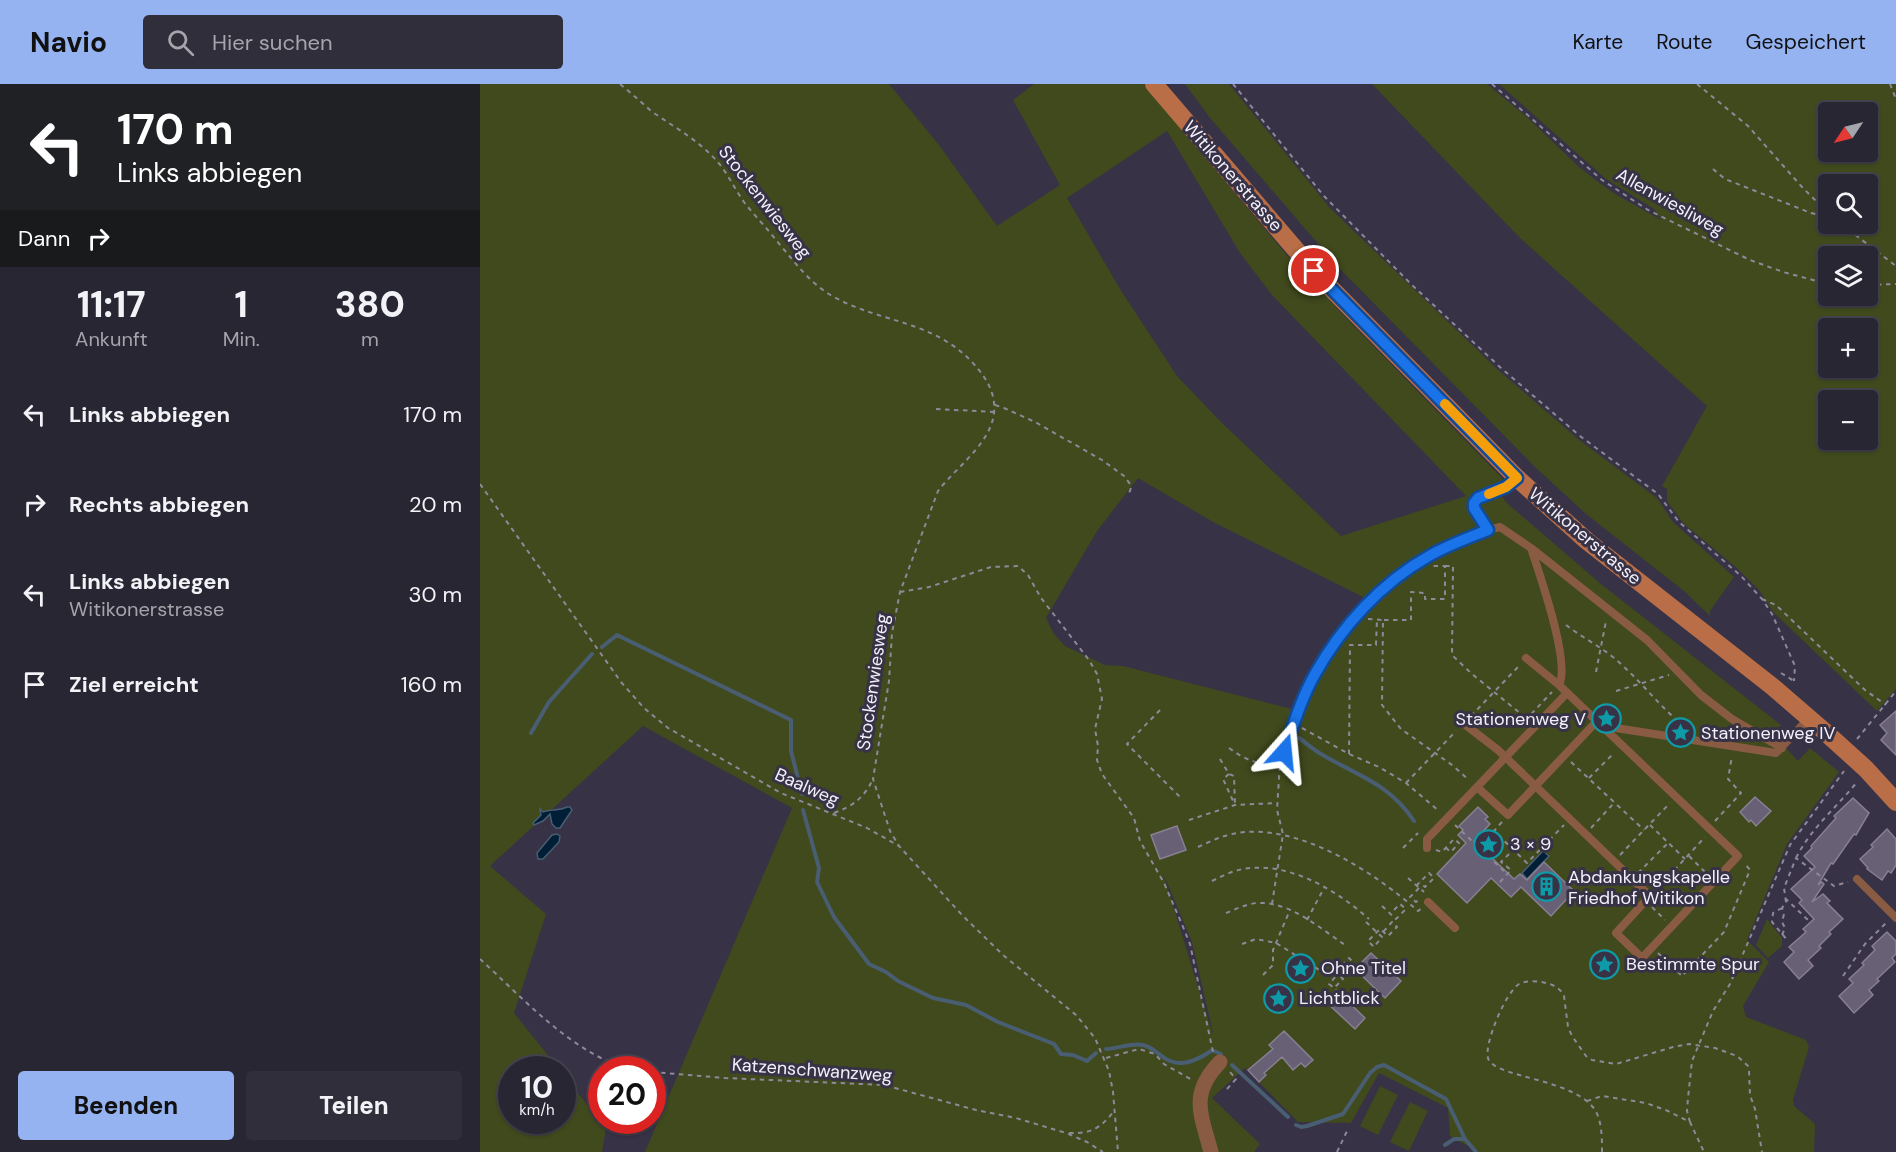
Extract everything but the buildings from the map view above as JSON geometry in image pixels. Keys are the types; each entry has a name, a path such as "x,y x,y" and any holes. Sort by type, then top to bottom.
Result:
{"main road":[{"name":"Witikonerstrasse","path":"1154,84 1314,271 1517,478 1587,541 1764,679 1866,769 1896,802"}],"street":[{"path":"1211,1152 1199,1101 1202,1085 1209,1073 1220,1062"}],"lane":[{"path":"1488,530 1474,508 1474,503 1478,498 1506,487 1517,478"},
{"path":"1284,752 1314,675 1341,633 1374,597 1414,566 1451,545 1500,527 1647,640 1701,695 1732,719 1782,748"},
{"path":"1530,548 1552,615 1562,679 1559,685"},
{"path":"1463,723 1505,757 1614,862 1648,899 1616,933 1642,958 1738,856 1559,685 1526,658"},
{"path":"1427,848 1427,839 1567,693"},
{"path":"1599,723 1776,753 1809,718"},
{"path":"1477,787 1508,815 1599,723"},
{"path":"1857,879 1895,917"},
{"path":"1428,902 1455,928"}],"path":[{"name":"Stockenwiesweg","path":"620,84 650,110 700,144 718,162 744,202 816,286 858,308 925,329 954,346 969,359 988,382 995,405 989,431 981,444 938,491 900,592 892,633 889,681 873,779 855,804 833,813"},
{"path":"1233,84 1324,196 1412,285 1501,368 1580,436 1658,494 1679,522 1741,576 1772,614 1795,666 1794,681"},
{"name":"Allenwiesliweg","path":"1492,84 1602,180 1648,210 1750,260 1818,281"},
{"path":"1697,84 1748,126 1818,205"},
{"path":"1890,84 1896,99"},
{"path":"1713,170 1725,179 1818,214"},
{"path":"1854,234 1896,266"},
{"path":"1878,285 1896,284"},
{"path":"995,405 1035,422 1102,460 1128,480 1131,486 1128,496"},
{"path":"936,409 994,412"},
{"name":"Baalweg","path":"480,484 621,682 644,708 668,728 782,793 799,802 833,813 867,828 899,846 962,915 1003,955 1076,1015 1095,1038 1106,1059 1113,1092 1118,1152"},
{"path":"900,592 929,587 991,567 1018,566 1028,575 1041,598 1091,664 1098,678 1102,699 1095,727 1099,767 1134,818 1140,841 1164,883 1190,944 1214,1055 1236,1078 1227,1089"},
{"path":"1414,566 1453,566 1452,655 1535,726"},
{"path":"1353,619 1411,620 1411,592 1425,592 1425,599 1445,599 1445,566"},
{"path":"1762,599 1776,605 1865,690 1886,705"},
{"path":"1596,672 1609,609"},
{"path":"1552,615 1622,664 1656,702 1702,741"},
{"path":"1349,754 1350,645 1376,645 1377,620"},
{"path":"1383,620 1382,705 1401,729 1452,765 1477,787"},
{"path":"1616,691 1678,673"},
{"path":"1857,739 1896,691"},
{"path":"1160,710 1127,744 1182,799"},
{"path":"1294,723 1407,783 1447,818"},
{"path":"1589,778 1622,745"},
{"path":"1672,926 1648,899 1741,793 1728,779 1734,747"},
{"path":"1229,748 1245,759 1260,764 1279,765"},
{"path":"1272,904 1283,834 1277,810 1279,765 1284,752"},
{"path":"1564,756 1644,830"},
{"path":"1220,759 1229,774 1234,776 1235,806"},
{"path":"1704,1152 1690,1122 1688,1098 1692,1061 1713,1011 1743,958 1790,845 1844,771"},
{"path":"1229,774 1223,778 1235,806"},
{"name":"Stockenwiesweg","path":"873,779 890,831 899,846"},
{"path":"1788,941 1772,922 1773,913 1782,908 1786,902 1784,888 1796,858 1801,848 1828,814 1857,782"},
{"path":"1614,862 1676,796"},
{"path":"1189,820 1235,806 1278,803"},
{"path":"1585,834 1614,803"},
{"path":"1508,815 1494,831 1527,863 1569,819"},
{"path":"1649,825 1684,859"},
{"path":"1460,830 1507,874"},
{"path":"1198,847 1220,837 1237,833 1260,831 1283,834 1312,843 1364,870 1396,891 1418,911"},
{"path":"1427,848 1442,852 1455,838 1460,843 1451,852 1446,848"},
{"path":"1632,880 1668,843"},
{"path":"1500,882 1510,870 1501,862 1513,850"},
{"path":"1688,855 1715,881"},
{"path":"1652,947 1683,976 1724,932 1750,870 1738,856"},
{"path":"1796,858 1834,886 1857,879"},
{"path":"1212,881 1241,869 1277,869 1293,873 1324,887 1357,909 1377,933 1382,937 1374,947 1368,941 1377,933 1380,929 1383,932 1388,936 1397,927 1392,922 1383,932"},
{"path":"1408,878 1418,887 1424,893 1416,902 1410,897 1418,887 1420,882 1429,873 1434,878 1425,886 1420,882"},
{"path":"1307,920 1324,887"},
{"path":"1785,898 1809,921"},
{"path":"1226,913 1257,903 1272,904 1290,910 1345,945"},
{"path":"1382,906 1390,914 1396,919 1406,909 1400,904 1390,914"},
{"path":"1782,908 1784,914 1782,922 1785,928 1782,935"},
{"path":"1263,975 1273,964 1273,950 1290,910"},
{"path":"1843,975 1865,944 1895,917"},
{"path":"1242,944 1256,939 1276,943 1321,971"},
{"path":"1328,964 1337,973 1343,979 1334,988 1329,984 1337,973 1340,968 1349,958 1354,963 1345,973 1340,968"},
{"path":"480,959 568,1038 598,1056"},
{"path":"1602,1152 1598,1116 1587,1101 1549,1082 1515,1074 1490,1062 1488,1055 1490,1035 1499,1014 1516,986 1527,981 1544,982 1562,991 1572,1036 1586,1056 1592,1060 1616,1064 1689,1044 1715,1048 1737,1056 1748,1066 1750,1095 1755,1109 1762,1152"},
{"path":"1106,1059 1139,1049 1155,1054 1164,1064 1202,1085"},
{"name":"Katzenschwanzweg","path":"666,1073 884,1084 1066,1133 1088,1142 1103,1152"},
{"path":"1587,1101 1602,1096 1646,1103 1690,1122"},
{"path":"1066,1133 1080,1134 1101,1126 1114,1111"},
{"path":"1337,1152 1348,1129"}],"green space":[{"path":"480,84 889,84 939,145 997,226 1060,185 1013,100 1034,84 1144,84 1285,253 1503,479 1495,488 1508,504 1601,584 1781,725 1772,733 1798,761 1810,748 1839,772 1787,844 1747,940 1769,962 1743,1006 1746,1017 1806,1040 1809,1047 1793,1100 1794,1106 1815,1124 1814,1152 1479,1152 1450,1136 1448,1108 1379,1073 1351,1123 1298,1122 1245,1068 1212,1098 1260,1144 1254,1152 645,1152 653,1134 666,1134 666,1103 792,808 643,726 490,866 546,914 514,1013 549,1056 498,1056 498,1134 576,1134 576,1091 588,1106 588,1134 605,1134 602,1152 480,1152","holes":["1167,131 1240,253 1272,295 1466,496 1341,536 1221,422 1177,376 1120,289 1067,198","1138,478 1215,523 1365,598 1344,620 1317,659 1292,709 1123,666 1105,665 1065,646 1054,634 1046,618 1097,531","1163,873 1192,942 1213,1033 1212,1032"]},
{"path":"1185,84 1229,84 1330,208 1497,369 1578,439 1657,498 1673,522 1734,577 1710,611 1710,616 1684,591 1586,514 1535,467 1338,267 1210,118"},
{"path":"1372,84 1487,84 1528,118 1579,167 1615,194 1661,220 1654,209 1606,179 1499,84 1896,84 1896,689 1877,711 1774,613 1759,590 1738,569 1683,523 1667,501 1667,489 1662,486 1707,406 1520,238"},
{"path":"1767,919 1782,938 1782,946 1768,958 1756,945"},
{"path":"1380,1086 1398,1095 1378,1135 1360,1126"},
{"path":"1410,1102 1428,1111 1409,1151 1390,1142"}],"water":[{"path":"567,807 572,810 560,828 552,824 550,814 543,821 534,825 533,823 541,815 540,809 543,812"},
{"path":"552,835 560,836 559,842 543,859 538,859 537,853"},
{"path":"1543,851 1549,856 1527,879 1522,873"}],"waterway":[{"path":"602,647 617,635 791,720 791,751 802,794"},
{"path":"531,733 549,702 592,654"},
{"path":"1299,738 1321,754 1384,789 1405,808 1414,821"},
{"path":"803,810 819,868 817,882 834,917 869,964 933,998 966,1005 998,1022 1054,1044 1061,1054 1073,1055 1087,1061 1096,1053"},
{"path":"1106,1049 1134,1044 1143,1045 1175,1063 1187,1062 1211,1051"},
{"path":"1214,1051 1221,1054"},
{"path":"1232,1065 1288,1117"},
{"path":"1296,1125 1307,1126 1343,1114 1370,1073 1384,1065 1446,1099 1465,1139 1476,1152"},
{"path":"1445,1145 1454,1139 1465,1139"}],"slow traffic":[{"path":"1445,404 1517,478 1506,487 1489,494"}],"place":[{"name":"Stationenweg V","path":"1607,719"},
{"name":"Stationenweg IV","path":"1680,733"},
{"name":"3 × 9","path":"1489,844"},
{"name":"Abdankungskapelle Friedhof Witikon","path":"1547,887"},
{"name":"Bestimmte Spur","path":"1605,964"},
{"name":"Ohne Titel","path":"1300,968"},
{"name":"Lichtblick","path":"1278,998"}],"route":[{"path":"1284,752 1299,708 1314,675 1341,633 1374,597 1428,556 1488,530 1474,508 1474,503 1478,498 1506,487 1517,478 1314,271"}]}
